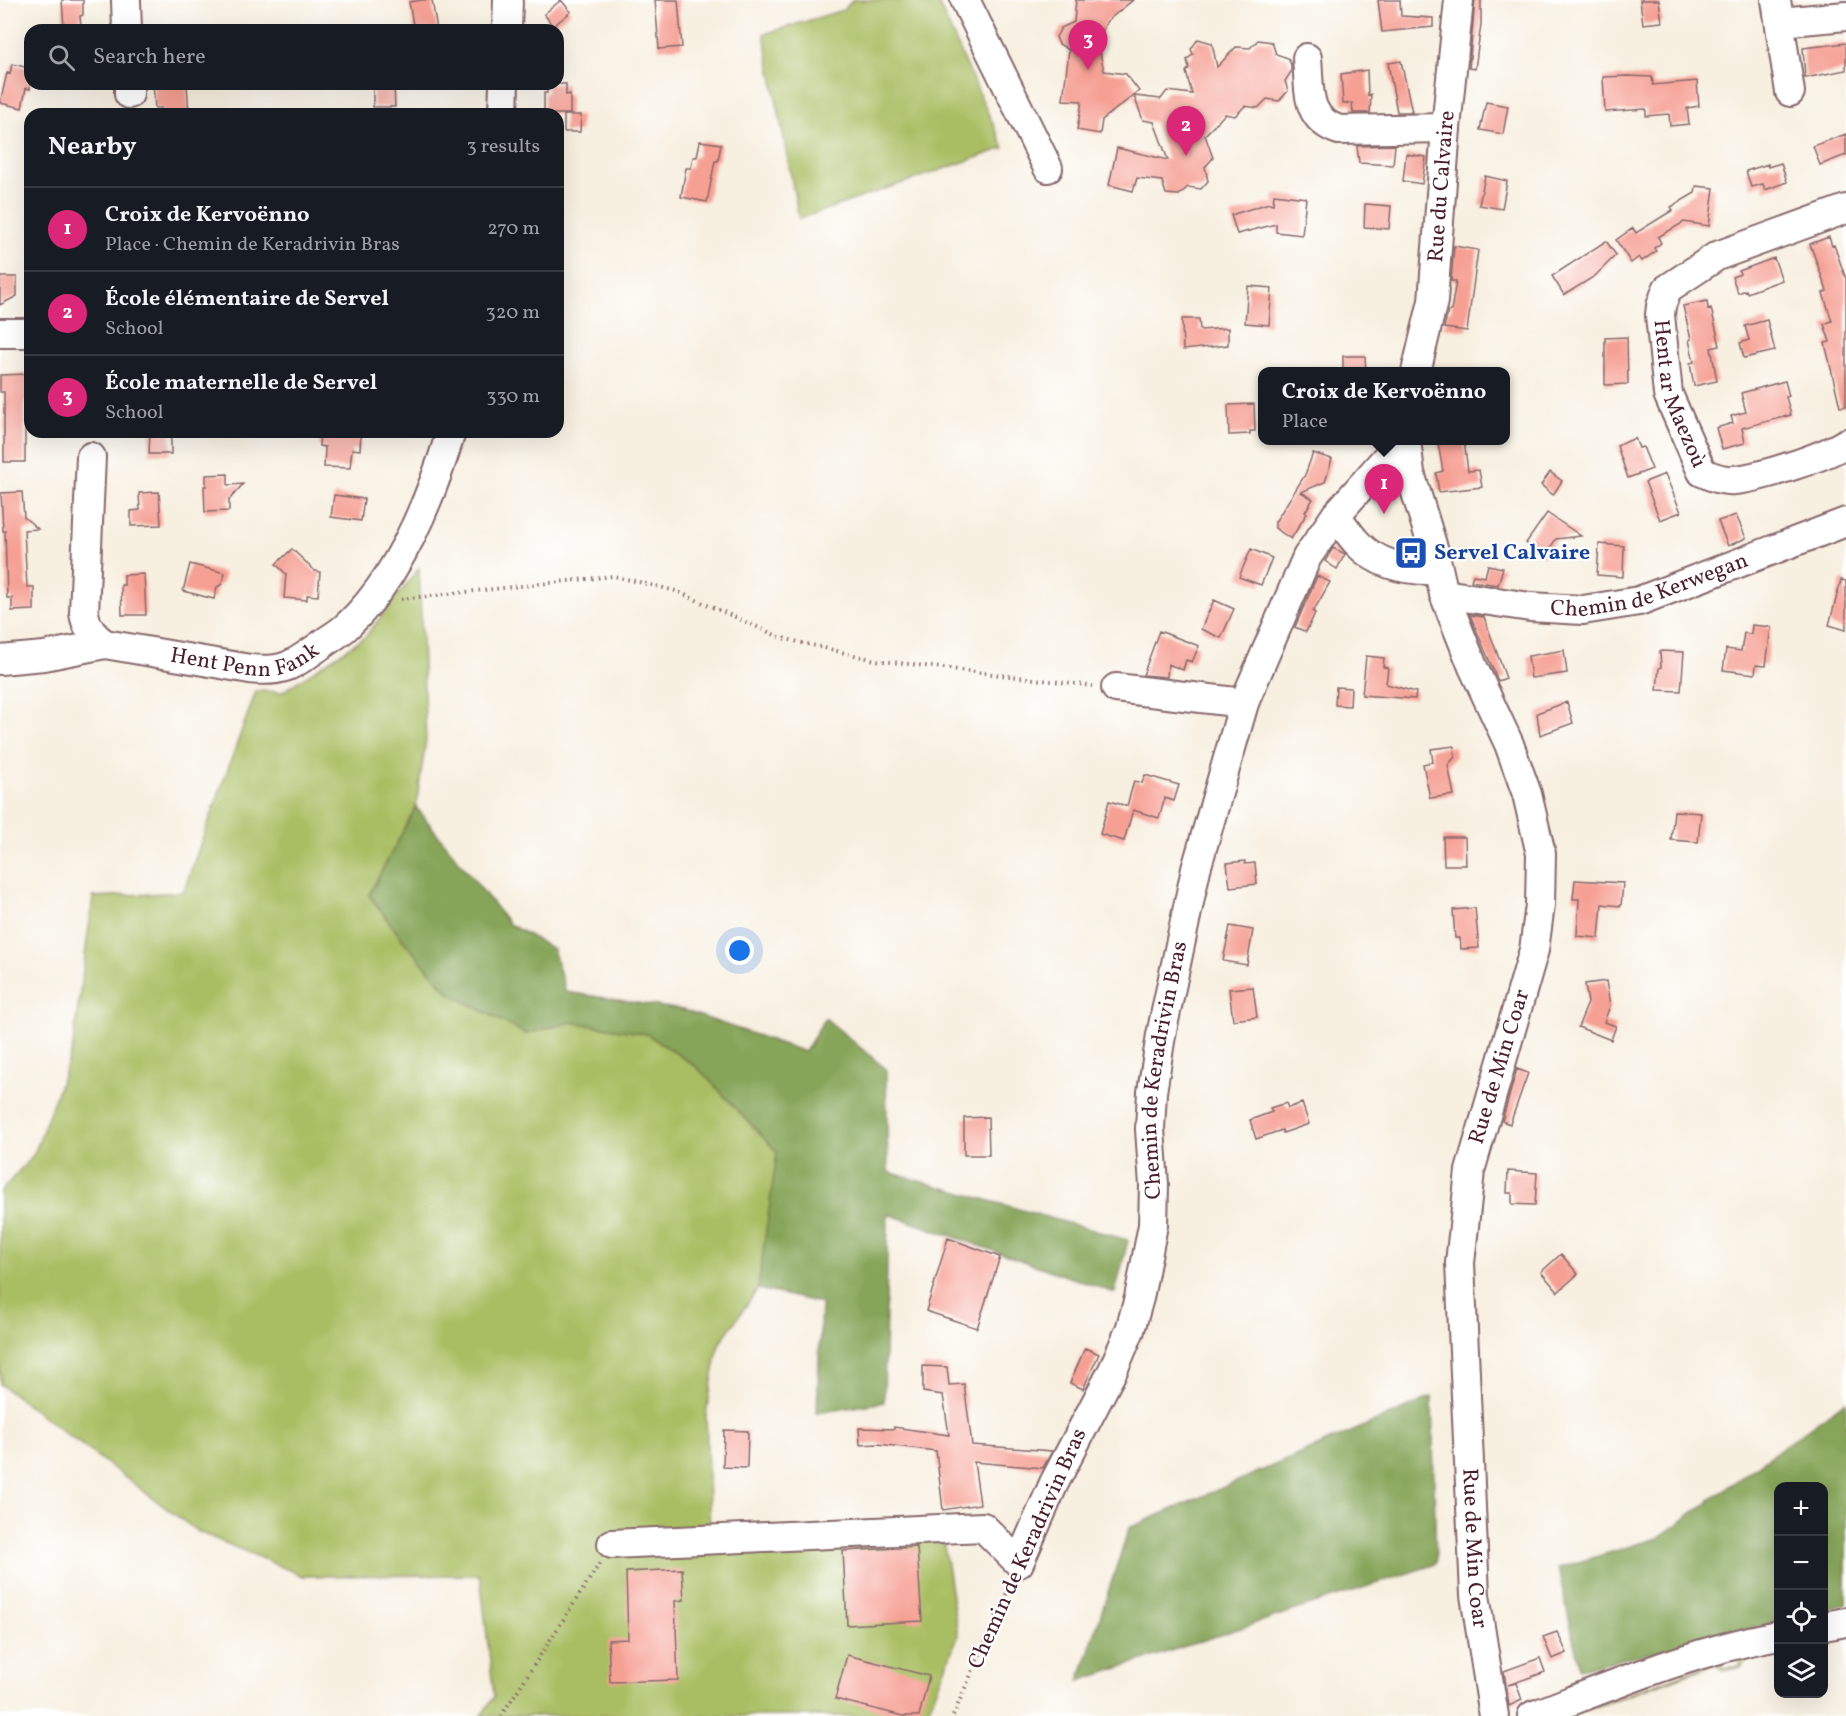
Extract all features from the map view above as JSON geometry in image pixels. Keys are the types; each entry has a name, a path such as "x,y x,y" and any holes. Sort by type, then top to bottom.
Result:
{"street":[{"path":"126,0 127,24"},
{"path":"507,24 508,0"},
{"path":"965,0 1048,168"},
{"name":"Rue du Calvaire","path":"1417,367 1433,301 1446,128 1459,0"},
{"path":"1790,92 1778,11 1846,16"},
{"path":"1307,58 1312,110 1330,128 1339,130 1446,128"},
{"path":"503,108 504,90"},
{"name":"Hent ar Maezoù","path":"1846,209 1717,255 1667,289 1660,315 1668,394 1702,472 1718,479 1736,480 1818,457 1846,443"},
{"path":"0,333 24,333"},
{"name":"Hent Penn Fank","path":"105,644 250,669 292,666 347,626 374,596 400,556 431,491 449,438"},
{"name":"Chemin de Keradrivin Bras","path":"1019,1563 1054,1483 1113,1370 1130,1330 1139,1298 1153,1226 1154,1185 1150,1129 1152,1092 1161,1035 1196,869 1244,703 1307,557 1336,515 1400,445"},
{"name":"Rue de Min Coar","path":"1405,445 1410,472 1441,582 1473,667 1509,744 1527,794 1540,854 1540,905 1534,950 1470,1171 1460,1263 1476,1595 1494,1716"},
{"path":"91,457 84,613 91,632 105,644"},
{"name":"Chemin de Kerwegan","path":"1336,515 1359,545 1376,557 1406,569 1441,582 1530,607 1583,610 1639,601 1846,522"},
{"path":"0,660 44,656 105,644"},
{"path":"1116,688 1244,703"},
{"path":"612,1544 983,1527 1019,1563"},
{"path":"1828,1625 1846,1622"},
{"path":"1532,1716 1688,1657 1717,1648 1774,1636"}],"path":[{"path":"374,596 405,599 614,576 676,591 782,638 875,660 1116,688"},
{"path":"501,1716 612,1544"},
{"name":"Chemin de Keradrivin Bras","path":"953,1716 1019,1563"}],"green space":[{"path":"853,0 937,0 1004,148 799,219 764,34 843,10"},
{"path":"419,568 426,740 416,807 369,895 402,939 449,993 526,1034 571,1022 647,1034 697,1067 778,1153 758,1289 719,1344 706,1414 710,1534 941,1526 958,1636 926,1716 481,1716 494,1697 480,1575 303,1576 197,1531 0,1384 0,1192 34,1154 72,1051 93,897 183,892 256,691 282,692 365,637"},
{"path":"416,807 509,924 553,949 566,992 683,1010 805,1052 825,1018 886,1069 888,1172 1128,1240 1115,1293 888,1214 884,1402 817,1413 821,1303 758,1289 777,1152 697,1067 647,1034 571,1022 526,1034 449,993 402,939 369,895"},
{"path":"1432,1397 1436,1564 1079,1681 1129,1528"},
{"path":"1846,1401 1846,1604 1828,1609 1828,1482 1774,1482 1774,1623 1580,1669 1558,1568 1658,1538"},
{"path":"1774,1647 1774,1653 1746,1660 1742,1667 1723,1671 1715,1664 1570,1716 1720,1660 1724,1668 1740,1666 1739,1657"}],"building":[{"path":"62,0 83,0 81,24 64,24"},
{"path":"432,0 436,24 413,24 409,2"},
{"path":"561,0 571,12 556,24 552,24 544,14"},
{"path":"655,0 678,0 682,47 659,49"},
{"path":"1076,0 1133,0 1107,21 1100,36 1099,48 1104,71 1126,74 1139,91 1102,120 1100,134 1077,130 1082,101 1063,100 1069,50 1059,44 1056,37 1061,28 1074,22"},
{"path":"1378,0 1400,0 1401,16 1433,18 1433,27 1382,32"},
{"path":"1475,0 1481,0 1481,24 1475,69 1469,68"},
{"path":"1640,0 1659,0 1662,22 1643,24"},
{"path":"1198,39 1212,43 1217,67 1236,47 1250,48 1258,40 1272,42 1276,54 1288,58 1291,65 1291,72 1285,81 1288,91 1279,101 1267,99 1258,108 1245,106 1235,116 1225,114 1205,135 1213,158 1205,167 1208,181 1201,189 1188,187 1179,195 1166,194 1162,181 1137,178 1133,191 1109,185 1117,148 1168,160 1154,122 1143,120 1134,96 1161,99 1167,91 1192,94 1186,72 1189,68 1187,60 1193,54 1191,49"},
{"path":"1846,43 1846,70 1805,78 1803,48"},
{"path":"1401,61 1412,112 1397,112 1388,63"},
{"path":"12,64 24,67 26,90 22,108 0,103 7,73 10,74"},
{"path":"1367,70 1368,95 1371,94 1370,113 1353,113 1352,103 1343,104 1341,74"},
{"path":"1603,77 1652,77 1653,85 1697,81 1699,106 1687,108 1689,124 1670,126 1669,114 1646,116 1646,109 1605,112"},
{"path":"564,84 566,84 566,95 570,94 570,114 564,114 564,108 544,108 544,93 547,93 547,90 564,90"},
{"path":"154,90 187,90 189,108 155,108"},
{"path":"373,90 394,90 395,107 373,107"},
{"path":"1486,102 1508,106 1503,134 1480,130"},
{"path":"564,115 581,115 580,132 564,132"},
{"path":"1846,134 1846,155 1820,165 1813,146"},
{"path":"700,141 721,144 718,161 715,161 707,202 681,197 686,168 691,168 693,157 697,157"},
{"path":"1395,145 1393,165 1359,163 1357,146"},
{"path":"1406,154 1426,157 1422,184 1403,181"},
{"path":"1781,163 1787,182 1765,190 1763,184 1751,187 1746,171 1768,164 1768,167"},
{"path":"1485,176 1507,181 1502,209 1479,205"},
{"path":"1696,186 1714,188 1709,226 1684,222 1658,237 1661,243 1654,248 1656,251 1642,261 1639,257 1631,263 1616,240 1633,228 1636,233 1673,210 1671,207 1695,193"},
{"path":"1274,194 1306,198 1302,235 1276,232 1276,224 1237,234 1231,215 1269,203 1273,204"},
{"path":"1365,204 1391,206 1389,229 1364,227"},
{"path":"1829,237 1846,279 1846,406 1840,407 1825,343 1830,342 1824,324 1832,321 1823,293 1827,291 1810,244"},
{"path":"1606,241 1616,255 1595,276 1564,295 1552,276"},
{"path":"1454,246 1478,250 1467,331 1444,328 1448,311 1451,311 1456,281 1451,281"},
{"path":"1774,258 1782,280 1747,293 1746,290 1738,293 1732,277 1740,274 1739,271"},
{"path":"0,277 17,277 17,296 0,305"},
{"path":"1248,286 1272,288 1269,325 1245,323"},
{"path":"1707,301 1708,309 1711,308 1720,346 1711,348 1717,381 1694,386 1690,363 1694,362 1689,340 1691,339 1683,306"},
{"path":"1182,319 1199,319 1200,330 1228,328 1228,345 1183,350"},
{"path":"1767,320 1775,351 1744,358 1740,343 1749,340 1745,326"},
{"path":"1627,337 1628,384 1605,385 1605,338"},
{"path":"1343,356 1365,356 1366,367 1343,367"},
{"path":"24,374 25,462 4,462 4,392 0,392 0,375"},
{"path":"1785,381 1791,415 1742,428 1745,443 1722,449 1716,428 1733,423 1731,416 1746,412 1741,393"},
{"path":"1254,404 1255,431 1250,431 1250,434 1229,435 1228,405"},
{"path":"150,438 171,438 171,454 149,454"},
{"path":"320,438 361,438 360,450 352,449 350,468 324,467 325,447 319,446"},
{"path":"1635,438 1639,448 1643,447 1652,469 1628,478 1617,446"},
{"path":"1438,445 1465,445 1468,471 1479,470 1482,487 1439,492 1436,473 1443,471"},
{"path":"1313,453 1332,459 1325,482 1301,492 1313,499 1291,539 1275,528 1275,522 1305,475"},
{"path":"1550,472 1562,481 1553,495 1541,485"},
{"path":"228,474 228,485 243,484 229,500 229,511 205,512 206,475"},
{"path":"1665,474 1681,512 1660,520 1645,482"},
{"path":"22,492 24,517 38,529 24,530 27,587 34,587 34,610 12,611 12,598 7,598 5,531 3,531 1,493"},
{"path":"159,492 161,525 131,526 131,511 140,510 139,493"},
{"path":"334,495 364,499 361,521 331,517"},
{"path":"1547,513 1581,536 1556,539 1544,557 1526,543"},
{"path":"1736,515 1746,538 1728,546 1718,521"},
{"path":"1599,544 1624,546 1623,577 1597,575"},
{"path":"1333,548 1345,554 1337,569 1325,561"},
{"path":"292,549 315,571 320,572 318,596 307,595 307,600 284,598 286,574 276,564"},
{"path":"1251,549 1272,558 1261,585 1239,577"},
{"path":"190,564 225,573 222,584 217,587 214,599 183,591"},
{"path":"1488,565 1503,568 1498,585 1471,581 1473,575 1485,577"},
{"path":"144,574 146,615 122,615 121,585 124,585 124,575"},
{"path":"1317,576 1330,582 1313,612 1315,613 1306,632 1295,627"},
{"path":"1841,580 1846,581 1846,630 1829,625"},
{"path":"1214,600 1234,609 1221,638 1201,629"},
{"path":"1470,615 1484,617 1506,678 1498,681"},
{"path":"1752,625 1771,627 1766,666 1756,665 1755,674 1723,670 1726,649 1741,651 1744,633 1751,634"},
{"path":"1159,631 1199,646 1192,662 1186,660 1183,670 1168,664 1167,677 1143,675"},
{"path":"1564,650 1567,673 1531,678 1528,656"},
{"path":"1660,651 1684,652 1681,691 1657,690 1661,667"},
{"path":"1366,656 1384,658 1383,667 1388,668 1386,684 1416,692 1415,699 1362,695"},
{"path":"1336,687 1351,688 1350,706 1335,705"},
{"path":"1567,702 1573,723 1540,735 1537,713"},
{"path":"1454,746 1455,757 1448,765 1454,795 1430,798 1423,764 1433,762 1431,749"},
{"path":"1145,775 1179,785 1174,801 1165,798 1159,818 1133,810 1124,841 1100,834 1109,801 1127,806 1134,781 1142,783"},
{"path":"1674,811 1701,813 1698,842 1671,840"},
{"path":"1443,837 1465,837 1466,865 1444,865"},
{"path":"1245,861 1245,864 1255,863 1257,884 1230,887 1227,863"},
{"path":"1575,880 1623,883 1621,906 1602,904 1599,938 1577,936 1579,899 1573,899"},
{"path":"1475,908 1479,948 1461,949 1460,938 1455,938 1453,910"},
{"path":"1230,926 1253,930 1247,965 1223,961"},
{"path":"1606,981 1610,1006 1604,1022 1616,1026 1611,1040 1578,1027 1588,1003 1585,984"},
{"path":"1253,987 1257,1017 1233,1020 1229,989"},
{"path":"1517,1069 1528,1073 1510,1124 1502,1121"},
{"path":"1286,1103 1288,1108 1302,1103 1309,1124 1256,1139 1250,1120 1272,1112 1270,1108"},
{"path":"988,1117 989,1155 964,1155 964,1118"},
{"path":"1508,1171 1537,1173 1535,1205 1512,1204 1512,1193 1507,1193"},
{"path":"948,1238 1000,1257 977,1328 926,1311"},
{"path":"1561,1254 1578,1274 1558,1292 1541,1272"},
{"path":"1085,1348 1099,1354 1083,1389 1070,1383"},
{"path":"923,1366 947,1367 949,1385 964,1384 972,1445 1052,1451 1043,1468 974,1462 980,1504 943,1510 936,1451 878,1444 860,1445 859,1428 894,1429 894,1427 949,1435 943,1395 923,1392"},
{"path":"724,1430 748,1431 747,1468 723,1467"},
{"path":"917,1547 922,1621 847,1625 843,1551"},
{"path":"682,1569 684,1600 675,1601 678,1680 610,1682 608,1640 628,1639 626,1572"},
{"path":"1557,1632 1567,1653 1552,1659 1543,1637"},
{"path":"847,1655 929,1676 919,1716 903,1716 835,1699"},
{"path":"1540,1658 1545,1672 1508,1685 1516,1683 1522,1700 1509,1706 1504,1671"}],"place":[{"name":"École maternelle de Servel","path":"1088,70"},
{"name":"École élémentaire de Servel","path":"1186,156"},
{"name":"Croix de Kervoënno","path":"1384,514"},
{"name":"Servel Calvaire","path":"1411,553"}]}
